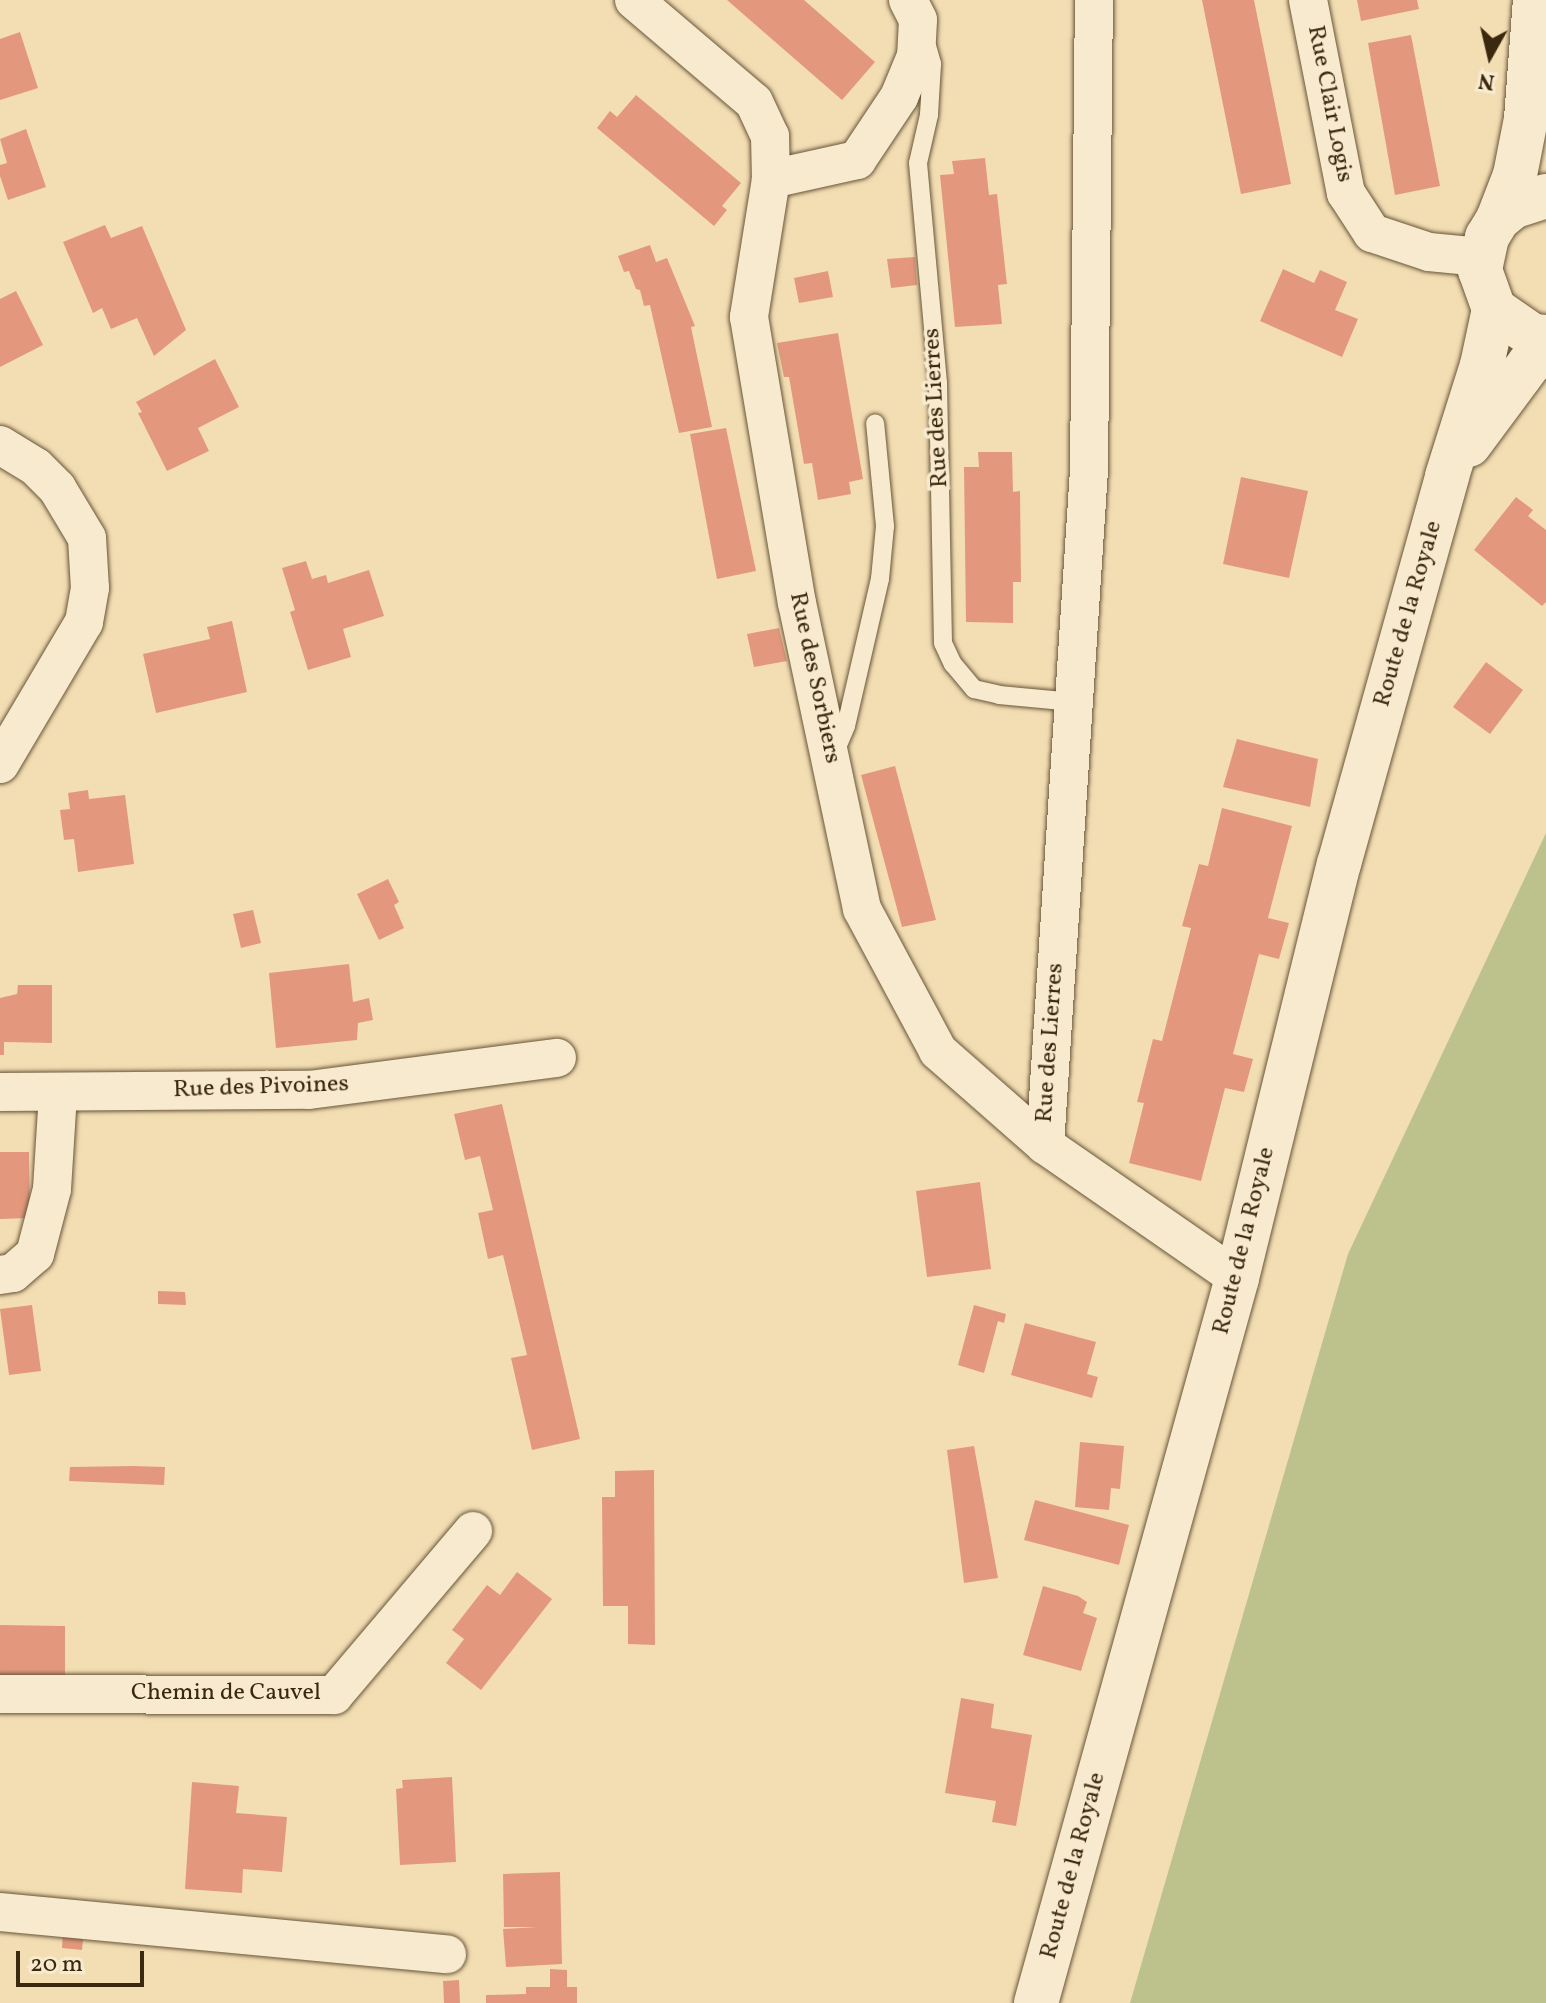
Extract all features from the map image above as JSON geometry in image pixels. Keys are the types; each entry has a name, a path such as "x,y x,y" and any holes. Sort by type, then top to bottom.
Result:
{"main road":[{"path":"1535,0 1536,138 1515,175 1490,238 1482,284 1494,309 1533,336 1546,337"},
{"path":"1490,238 1513,207 1546,196"},
{"name":"Route de la Royale","path":"1036,2003 1237,1278 1339,864 1447,476 1482,365 1494,309"},
{"name":"Route de la Royale","path":"1447,476 1529,364 1546,348"}],"street":[{"name":"Rue des Sorbiers","path":"634,0 754,102 770,136 771,179 749,317 797,603 862,909 938,1051 1045,1145 1237,1278"},
{"name":"Rue des Lierres","path":"1045,1145 1089,470 1094,0"},
{"name":"Rue Clair Logis","path":"1308,0 1346,193 1372,233 1429,252 1490,238"},
{"path":"771,179 857,160 899,97 916,56 906,7"},
{"path":"0,445 36,467 57,488 87,538 90,588 84,622 0,764"},
{"name":"Rue des Pivoines","path":"0,1092 309,1090 557,1058"},
{"path":"0,1275 13,1273 35,1254 52,1189 58,1093"},
{"name":"Chemin de Cauvel","path":"0,1694 334,1695 473,1531"},
{"path":"0,1912 447,1954"}],"lane":[{"name":"Rue des Lierres","path":"906,7 932,64 929,115 918,163 938,383 943,643 953,664 974,689 999,695 1074,702"},
{"path":"831,762 846,726 880,579 885,526 875,423"}],"green space":[{"path":"1546,833 1546,2003 1130,2003 1348,1254"}],"building":[{"path":"727,0 804,0 875,62 842,100"},
{"path":"1202,0 1254,0 1291,184 1241,194"},
{"path":"1357,0 1417,0 1419,9 1361,21"},
{"path":"20,32 38,88 0,100 0,39"},
{"path":"1411,35 1440,186 1395,195 1368,43"},
{"path":"636,95 741,183 722,206 727,210 714,226 597,128 610,111 617,117"},
{"path":"26,129 46,187 8,200 0,176 0,165 7,163 0,139"},
{"path":"985,158 989,195 997,194 1007,284 998,285 1002,324 955,327 940,175 954,174 952,161"},
{"path":"105,225 111,238 142,226 186,330 154,356 137,318 111,329 102,308 93,313 63,242"},
{"path":"650,245 656,262 667,258 695,326 691,327 712,427 679,433 650,305 644,306 640,290 636,289 629,271 624,272 618,256"},
{"path":"915,257 917,285 891,288 887,259"},
{"path":"1283,269 1314,283 1320,270 1347,282 1335,310 1358,319 1342,357 1260,321"},
{"path":"828,271 833,297 799,303 794,278"},
{"path":"16,291 43,345 0,367 0,299"},
{"path":"838,333 863,479 849,482 851,494 818,500 812,463 804,464 789,377 784,377 777,343"},
{"path":"215,359 239,407 198,428 209,451 167,471 138,413 142,412 136,402"},
{"path":"726,428 756,571 717,579 690,434"},
{"path":"978,452 1012,452 1013,492 1020,491 1021,582 1013,582 1013,623 966,622 964,467 979,467"},
{"path":"1241,477 1308,491 1289,578 1223,564"},
{"path":"1516,497 1533,510 1528,516 1546,530 1546,602 1542,606 1474,550"},
{"path":"306,561 312,579 326,575 328,583 369,570 384,616 343,629 351,657 308,670 290,612 295,610 282,568"},
{"path":"232,621 247,692 156,713 143,654 210,639 207,627"},
{"path":"779,628 787,661 754,667 747,634"},
{"path":"1486,662 1523,690 1490,734 1453,707"},
{"path":"1237,739 1318,759 1310,807 1223,787"},
{"path":"895,766 936,920 902,927 861,775"},
{"path":"88,790 89,799 125,795 134,864 78,872 74,839 64,840 60,810 70,809 68,793"},
{"path":"1222,808 1292,826 1268,918 1289,923 1279,959 1259,954 1233,1054 1253,1059 1244,1092 1225,1088 1201,1181 1129,1163 1144,1103 1137,1102 1153,1039 1162,1041 1191,928 1182,926 1199,864 1208,866"},
{"path":"388,879 399,902 394,905 404,928 379,940 357,894"},
{"path":"253,910 261,943 241,948 233,914"},
{"path":"349,964 353,1002 369,998 373,1020 358,1023 357,1040 276,1048 269,973"},
{"path":"18,985 52,985 52,1043 4,1042 4,1055 0,1055 0,998 17,994"},
{"path":"502,1104 580,1439 532,1450 511,1358 527,1355 503,1255 488,1259 478,1213 493,1210 480,1156 465,1160 454,1114"},
{"path":"0,1152 29,1152 30,1218 0,1219"},
{"path":"980,1182 991,1269 927,1277 916,1191"},
{"path":"158,1291 185,1292 186,1305 158,1304"},
{"path":"32,1305 41,1371 9,1375 0,1309"},
{"path":"974,1305 1006,1314 1004,1323 998,1321 984,1373 958,1365"},
{"path":"1025,1323 1096,1342 1087,1374 1098,1377 1092,1398 1011,1375"},
{"path":"1080,1442 1124,1446 1120,1489 1111,1488 1109,1510 1075,1507"},
{"path":"974,1446 998,1578 964,1583 947,1450"},
{"path":"70,1467 165,1467 164,1485 69,1481"},
{"path":"654,1470 655,1645 628,1644 628,1606 603,1606 602,1497 615,1497 615,1471"},
{"path":"1035,1500 1129,1525 1119,1565 1024,1540"},
{"path":"517,1572 552,1599 481,1690 446,1663 464,1639 452,1630 487,1585 500,1595"},
{"path":"1043,1586 1078,1596 1087,1602 1083,1613 1097,1618 1081,1671 1023,1655"},
{"path":"0,1625 65,1626 65,1685 0,1685"},
{"path":"961,1698 994,1704 991,1728 1032,1735 1016,1826 992,1822 996,1801 945,1793"},
{"path":"452,1777 456,1862 400,1865 396,1789 403,1788 402,1780"},
{"path":"192,1782 239,1786 236,1813 287,1817 282,1872 243,1869 242,1893 185,1889"},
{"path":"560,1872 562,1964 506,1967 503,1929 537,1927 504,1927 503,1874"},
{"path":"63,1929 84,1930 82,1950 62,1948"},
{"path":"550,1969 567,1970 567,1987 577,1987 577,2003 486,2003 486,1995 526,1994 526,1987 550,1987"},
{"path":"459,1980 460,2003 444,2003 443,1981"}]}
